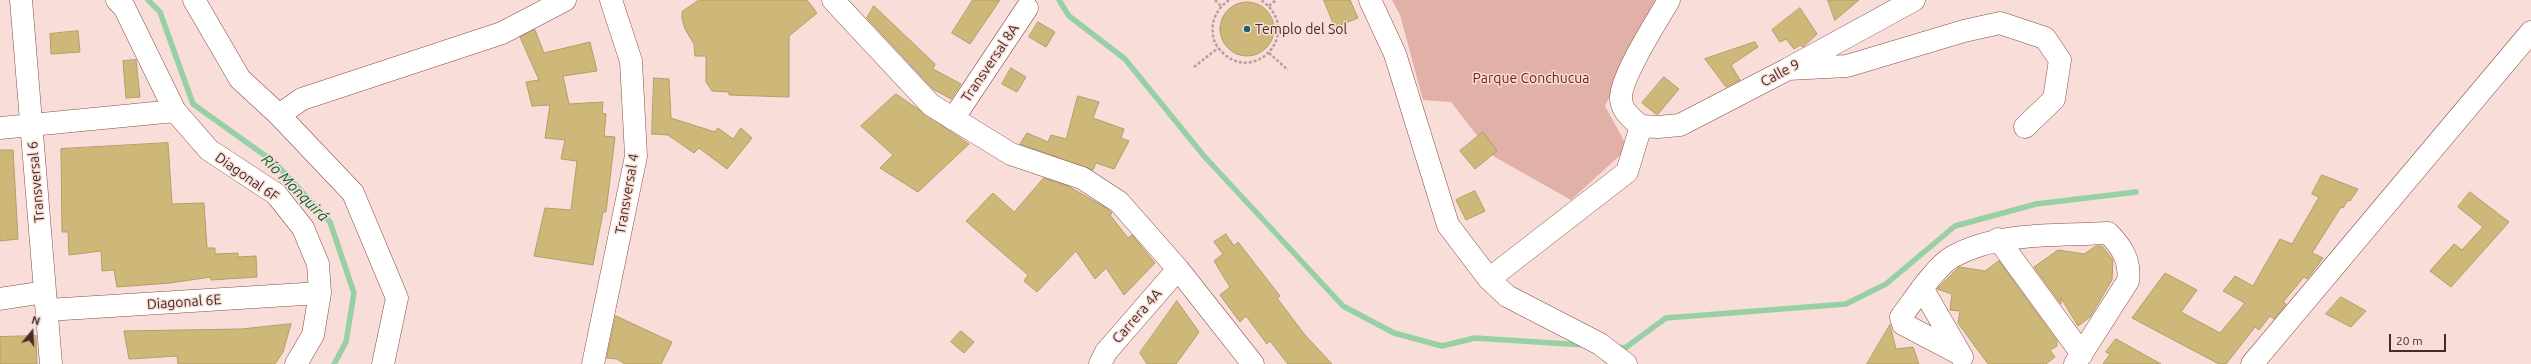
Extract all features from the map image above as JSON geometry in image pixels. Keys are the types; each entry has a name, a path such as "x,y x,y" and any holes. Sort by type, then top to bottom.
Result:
{"street":[{"name":"Transversal 6","path":"21,0 51,364"},
{"name":"Diagonal 6F","path":"117,0 124,7 175,112 209,150 276,194 303,228 318,264 320,293 313,335 296,364"},
{"path":"194,0 240,79 279,115 353,193 397,298 383,364"},
{"path":"279,115 302,99 502,32 565,0"},
{"name":"Transversal 4","path":"593,364 636,156 631,61 611,0"},
{"path":"833,0 931,105 1011,154 1082,178 1119,202 1178,269 1253,364"},
{"path":"1370,0 1395,54 1448,225 1489,280 1508,296 1600,344 1624,362"},
{"path":"1489,280 1627,172 1641,126 1628,116 1621,101 1623,83 1669,0"},
{"name":"Calle 9","path":"1641,126 1658,127 1680,125 1788,70 1914,0"},
{"name":"Transversal 8A","path":"953,119 1027,8"},
{"path":"1788,70 1847,66 1964,31 2000,23 2044,38 2060,60 2054,99 2026,127"},
{"path":"2252,364 2531,32"},
{"path":"0,128 175,112"},
{"path":"1964,359 1902,324 1901,317 1922,288 1951,257 1998,239 2108,233 2117,242 2130,267 2128,281 2079,359 1998,239"},
{"name":"Carrera 4A","path":"1100,364 1106,352 1178,269"},
{"path":"1922,288 1964,359"},
{"name":"Diagonal 6E","path":"0,299 46,301 320,293"}],"path":[{"path":"1215,0 1221,6"},
{"path":"1230,0 1221,6 1215,15 1212,27 1213,38 1218,48 1226,57 1243,62 1260,60 1269,53 1275,45 1279,34 1278,24 1269,6 1261,0"},
{"path":"1269,6 1276,0"},
{"path":"1194,67 1218,48"},
{"path":"1269,53 1288,70"}],"green space":[{"name":"Parque Conchucua","path":"1392,0 1655,0 1605,106 1628,148 1571,200 1493,156 1451,102 1423,100 1400,15"}],"building":[{"path":"699,0 807,0 817,13 789,36 789,97 729,95 729,92 712,91 706,82 706,56 695,56 694,44 685,29 682,18 682,12"},
{"path":"973,0 1000,0 970,44 952,33"},
{"path":"1324,0 1350,0 1358,18 1335,27"},
{"path":"1828,0 1859,0 1835,20"},
{"name":"Templo del Sol","path":"1242,2 1252,2 1262,6 1270,14 1274,24 1274,34 1270,44 1262,52 1252,56 1242,56 1232,52 1224,44 1220,34 1220,24 1224,14 1232,6"},
{"path":"874,6 935,64 933,69 961,84 951,99 933,89 867,18"},
{"path":"1800,8 1817,34 1803,47 1800,45 1794,49 1786,39 1780,42 1772,30"},
{"path":"1038,22 1055,32 1046,47 1029,37"},
{"path":"535,30 544,53 590,42 597,71 563,76 569,104 603,102 602,113 606,114 604,136 615,137 606,212 603,212 593,265 534,256 545,208 571,210 577,161 561,159 565,140 545,138 550,105 532,106 526,82 539,80 520,37"},
{"path":"78,31 80,52 51,54 50,34"},
{"path":"1755,42 1758,47 1731,65 1740,80 1726,87 1705,59"},
{"path":"136,60 140,97 126,98 123,61"},
{"path":"1011,68 1026,77 1017,92 1002,84"},
{"path":"1664,77 1679,89 1658,114 1656,114 1642,103"},
{"path":"654,78 669,79 671,118 715,132 718,128 733,139 741,128 752,138 727,169 699,148 694,153 668,135 652,134"},
{"path":"896,94 969,144 918,192 880,168 893,155 861,126"},
{"path":"1078,96 1099,102 1093,118 1124,129 1121,138 1129,141 1114,169 1096,163 1093,170 1020,144 1027,133 1048,142 1051,135 1066,139"},
{"path":"1483,132 1497,151 1475,169 1460,151"},
{"path":"168,143 172,204 204,203 207,248 215,248 215,254 238,253 238,257 256,256 257,277 211,280 211,277 170,283 117,287 114,270 102,271 101,251 69,255 68,232 62,232 61,149"},
{"path":"0,150 13,150 18,239 0,241"},
{"path":"2322,175 2358,189 2350,201 2348,200 2343,208 2341,207 2312,253 2323,258 2307,279 2304,277 2283,302 2286,304 2274,319 2270,316 2259,330 2255,327 2226,364 2219,364 2132,318 2165,273 2197,290 2181,312 2220,333 2245,303 2223,291 2235,276 2253,286 2280,239 2292,244 2319,197 2312,194"},
{"path":"1044,178 1068,186 1106,208 1112,213 1110,215 1128,238 1132,235 1155,263 1124,295 1106,268 1095,279 1076,251 1037,292 1024,281 1028,275 966,221 993,193 1014,212"},
{"path":"1475,191 1485,211 1466,220 1456,200"},
{"path":"2470,192 2509,222 2451,287 2430,271 2454,244 2462,250 2483,227 2458,207"},
{"path":"1226,234 1234,246 1238,242 1280,296 1277,298 1305,335 1332,364 1288,364 1270,341 1267,344 1246,316 1240,322 1220,295 1230,287 1214,261 1223,254 1214,242"},
{"path":"2096,246 2102,246 2113,260 2112,280 2090,317 2078,326 2061,298 2061,304 2034,267 2058,250 2084,254"},
{"path":"1999,261 2057,341 2057,346 2050,350 2055,357 2046,364 1988,364 1958,323 1960,311 1950,310 1952,294 1937,289 1959,267 1985,271"},
{"path":"2341,297 2366,311 2351,327 2326,314"},
{"path":"1177,301 1199,332 1176,364 1147,364 1140,353"},
{"path":"616,316 672,342 661,364 625,364 617,359 607,358"},
{"path":"291,324 283,352 275,364 178,364 177,356 129,359 124,331 241,329"},
{"path":"1890,325 1896,349 1913,347 1919,364 1867,364"},
{"path":"961,331 974,342 964,353 951,342"},
{"path":"36,336 37,364 0,364 0,337"},
{"path":"2116,339 2161,364 2103,364 2110,354 2106,352"}],"waterway":[{"name":"Río Monquirá","path":"148,0 160,12 193,104 274,162 330,222 354,293 346,342 334,364"},
{"path":"1059,0 1069,16 1125,59 1204,156 1343,306 1394,333 1442,346 1475,338 1584,345"},
{"path":"1616,347 1625,348 1666,318 1846,304 1886,284 1955,226 2036,204 2136,192"}],"place":[{"name":"Templo del Sol","path":"1247,29"}]}
